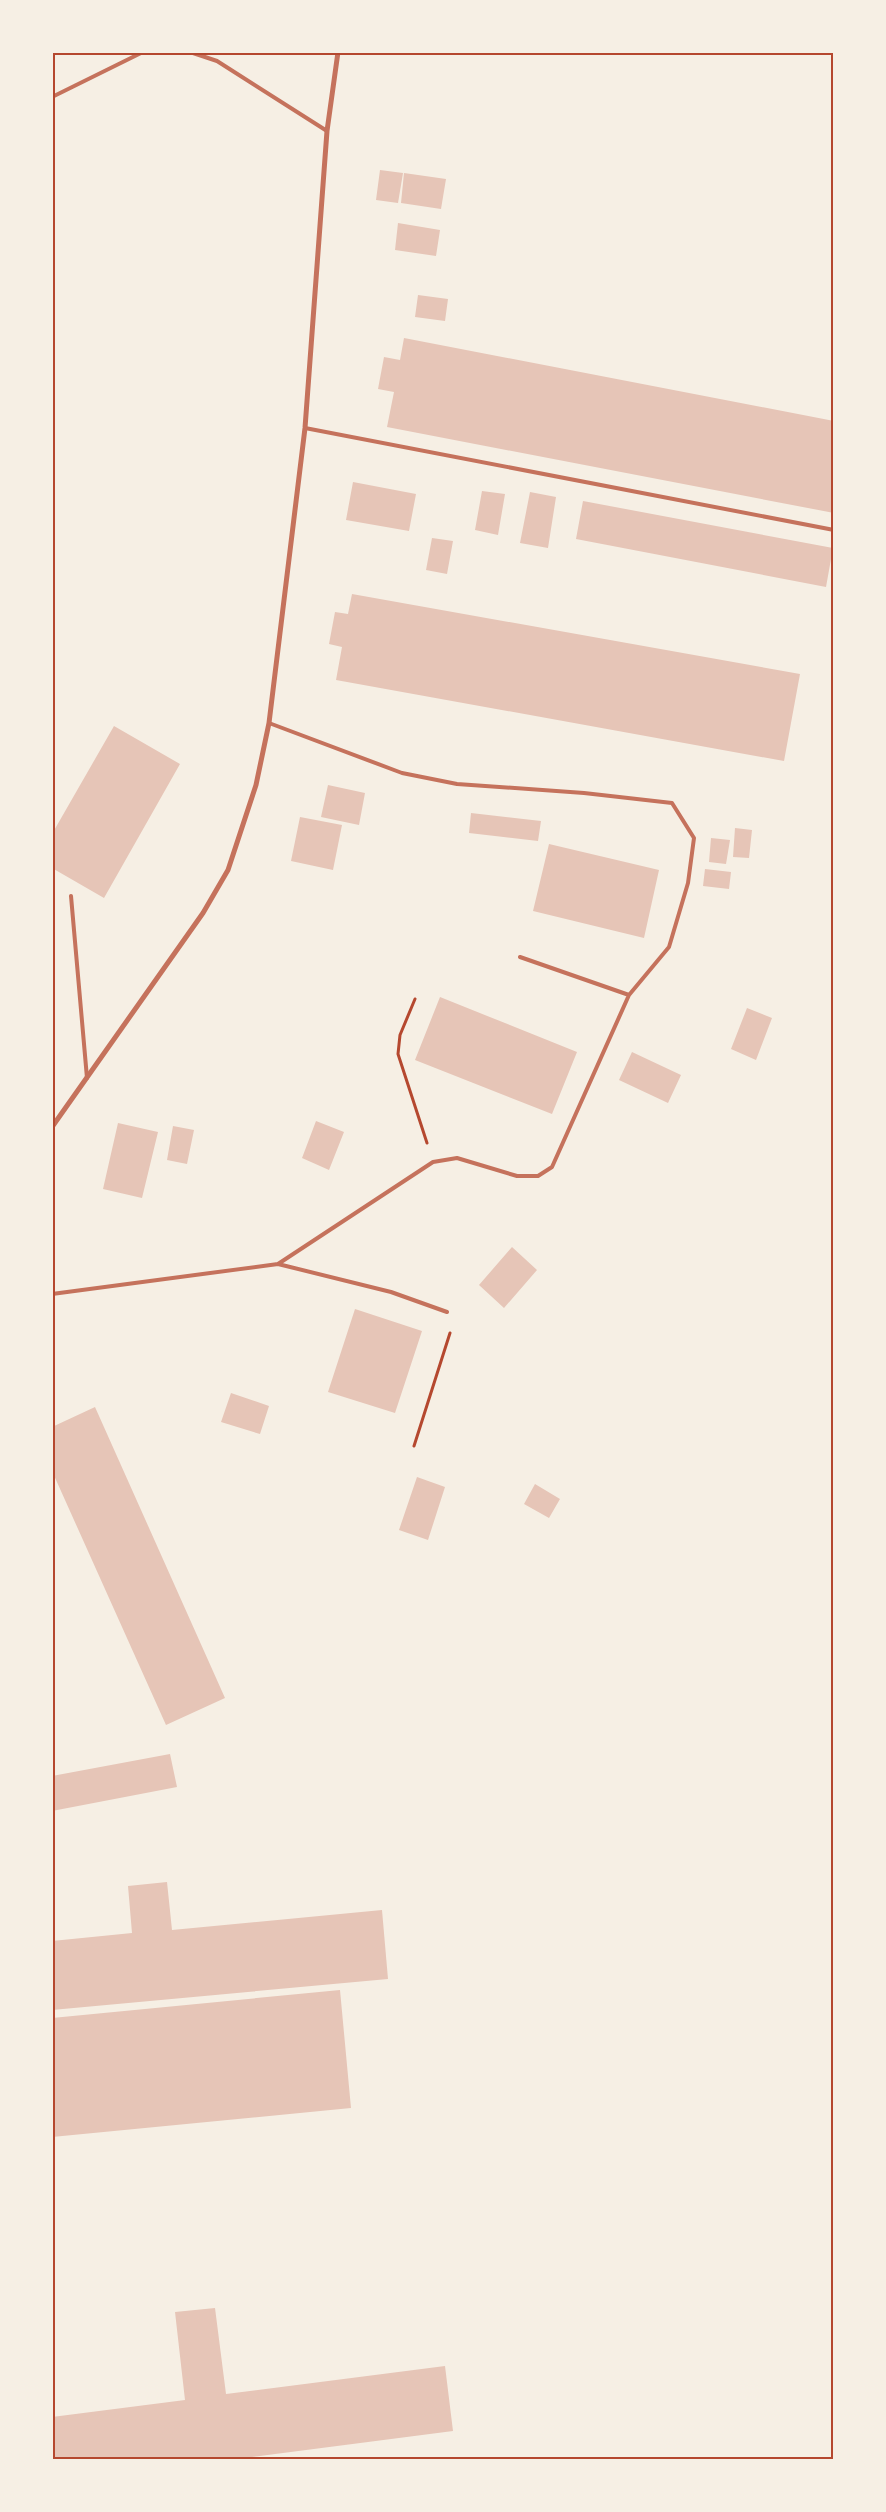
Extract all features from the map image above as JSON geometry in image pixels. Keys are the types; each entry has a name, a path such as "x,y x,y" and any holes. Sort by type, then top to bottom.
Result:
{"street":[{"path":"52,1127 87,1080 202,913 228,870 256,785 269,723 305,428 327,131 338,52"}],"lane":[{"path":"52,97 143,52"},
{"path":"190,52 217,61 327,131"},
{"path":"305,428 834,530"},
{"path":"269,723 402,773 457,784 584,793 672,803 694,838 688,883 669,948 629,995 552,1167 538,1176 517,1176 457,1158 433,1162 278,1264"},
{"path":"72,896 87,1080"},
{"path":"520,957 629,995"},
{"path":"52,1294 278,1264 391,1292 446,1312"}],"path":[{"path":"415,999 400,1035 398,1054 433,1162"},
{"path":"414,1446 451,1330 451,1319 446,1312"}],"building":[{"path":"380,170 403,173 398,203 376,200"},
{"path":"404,173 446,179 441,209 401,203"},
{"path":"398,223 440,230 436,256 395,250"},
{"path":"418,295 448,299 445,321 415,317"},
{"path":"404,338 834,421 834,513 387,427 394,392 378,389 384,357 400,360"},
{"path":"353,482 416,494 409,531 346,520"},
{"path":"482,491 505,494 498,535 475,530"},
{"path":"530,492 556,497 548,548 520,543"},
{"path":"583,501 833,548 826,587 576,539"},
{"path":"432,538 453,541 447,574 426,570"},
{"path":"352,594 800,674 784,761 336,680 342,647 329,644 335,612 348,614"},
{"path":"114,726 180,764 104,898 52,868 52,834"},
{"path":"328,785 365,793 359,825 321,817"},
{"path":"471,813 541,821 538,841 469,833"},
{"path":"300,817 342,825 333,870 291,861"},
{"path":"735,828 752,830 749,858 733,857"},
{"path":"711,838 730,840 726,864 709,862"},
{"path":"549,844 659,870 644,938 533,911"},
{"path":"705,869 731,872 729,889 703,886"},
{"path":"440,997 577,1052 552,1114 415,1060"},
{"path":"747,1008 772,1018 756,1060 731,1049"},
{"path":"632,1052 681,1075 668,1103 619,1080"},
{"path":"316,1121 344,1132 329,1170 302,1158"},
{"path":"118,1123 158,1132 142,1198 103,1189"},
{"path":"173,1126 194,1130 187,1164 167,1160"},
{"path":"512,1247 537,1270 504,1308 479,1285"},
{"path":"355,1309 422,1331 395,1413 328,1392"},
{"path":"231,1393 269,1406 260,1434 221,1422"},
{"path":"95,1407 225,1698 166,1725 52,1471 52,1427"},
{"path":"417,1477 445,1487 428,1540 399,1530"},
{"path":"535,1484 560,1499 549,1518 524,1504"},
{"path":"170,1754 177,1787 52,1811 52,1776"},
{"path":"167,1882 172,1930 382,1910 388,1979 52,2010 52,1941 132,1933 128,1886"},
{"path":"340,1990 351,2108 52,2137 52,2018"},
{"path":"215,2308 226,2394 445,2366 453,2431 229,2460 52,2460 52,2417 185,2400 175,2312"}]}
